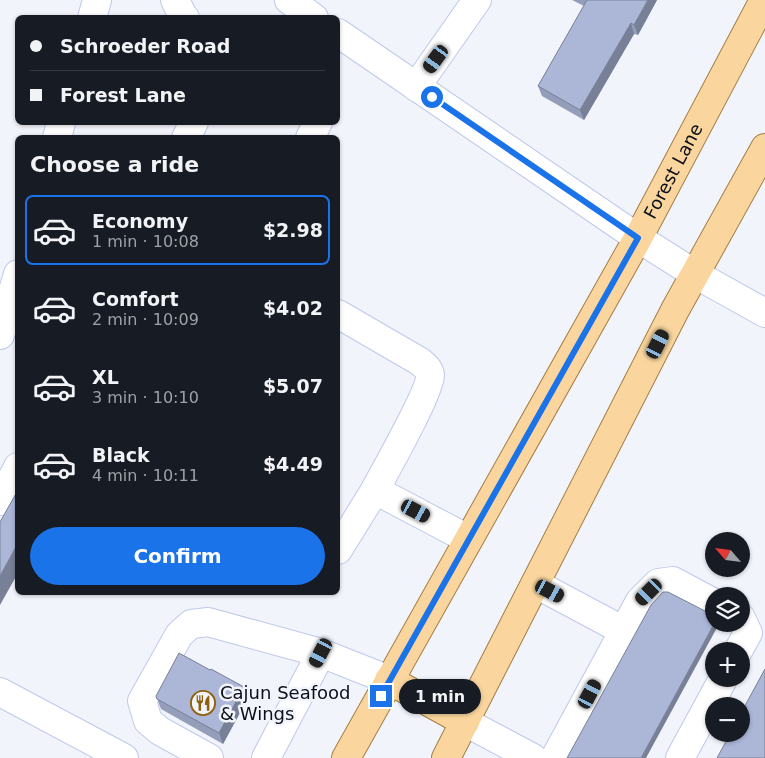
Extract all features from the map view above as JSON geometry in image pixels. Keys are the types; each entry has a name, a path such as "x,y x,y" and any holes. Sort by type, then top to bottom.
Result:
{"main road":[{"name":"Forest Lane","path":"346,758 638,238 764,0"},
{"path":"446,758 695,274 765,148"},
{"path":"390,680 465,722"}],"street":[{"path":"93,15 97,0"},
{"path":"175,0 182,15"},
{"path":"289,0 310,15"},
{"path":"416,87 477,0"},
{"path":"340,34 638,238 695,274 765,313"},
{"path":"0,335 15,284"},
{"path":"340,315 427,366 430,373 430,381 422,400 375,490 340,547"},
{"path":"0,501 15,473"},
{"path":"375,490 468,539"},
{"path":"465,722 537,758 624,631 640,600 658,583 672,581 705,598"},
{"path":"536,584 624,631"},
{"path":"210,758 160,731 148,721 142,701 179,634 192,624 208,622 235,628 321,653 390,680"},
{"path":"266,758 321,653"},
{"path":"680,758 719,687"},
{"path":"0,692 124,758"}],"building":[{"path":"587,0 648,0 634,25 631,23 580,110 538,86"},
{"path":"15,495 15,548 0,576 0,522"},
{"path":"663,592 668,592 705,611 705,632 710,632 641,758 567,758 651,605"},
{"name":"Cajun Seafood & Wings","path":"179,653 244,687 219,733 157,699 156,696"},
{"path":"765,669 765,758 717,758 726,742 750,742 750,697"}],"place":[{"name":"Cajun Seafood & Wings","path":"203,703"}],"route":[{"path":"381,696 638,238 432,97"}]}
